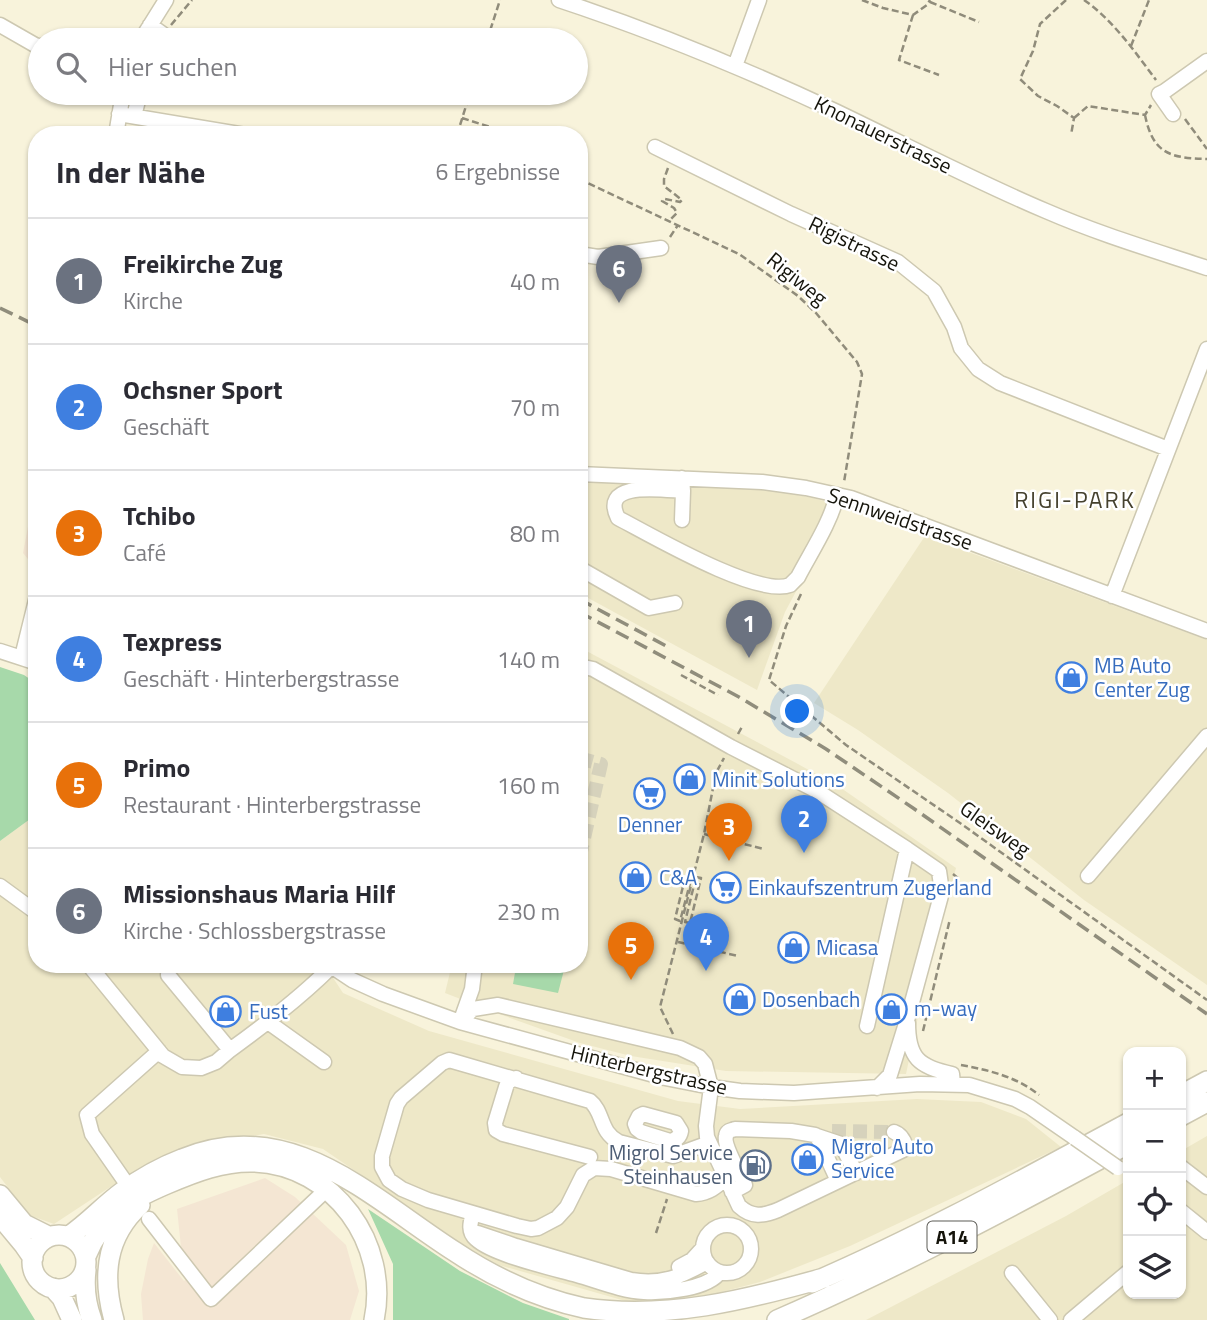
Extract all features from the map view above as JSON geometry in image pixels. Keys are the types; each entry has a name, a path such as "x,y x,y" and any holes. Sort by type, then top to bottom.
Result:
{"highway":[{"path":"1186,1092 1207,1081"},
{"path":"1186,1113 1207,1102"},
{"name":"A14","path":"724,1320 824,1278 966,1209 1123,1126"},
{"path":"69,1236 140,1179 200,1152 242,1146 277,1149 320,1163 353,1182 456,1253 488,1271 537,1294 583,1308 629,1314 679,1313 730,1304 824,1278"},
{"name":"A14","path":"777,1320 869,1279 1123,1147"},
{"path":"52,1288 65,1289 76,1284 83,1276 95,1235 118,1211 138,1197 192,1173 232,1163 256,1162 288,1170 309,1179 337,1198 352,1216 370,1251 377,1284 374,1320"},
{"path":"114,1320 108,1298 107,1272 116,1238 131,1213 172,1182"},
{"path":"0,1195 24,1224 48,1236"},
{"path":"0,1216 33,1258"},
{"path":"72,1320 62,1298 42,1282 33,1268 33,1258 39,1243 48,1236 69,1236 78,1243 86,1263 85,1286 92,1320"}],"street":[{"path":"148,28 166,0"},
{"name":"Knonauerstrasse","path":"559,0 735,66 834,110 1049,213 1207,268"},
{"path":"735,66 759,0"},
{"path":"152,22 158,28"},
{"path":"0,25 28,41"},
{"path":"1173,114 1162,92 1207,61"},
{"path":"125,105 126,115"},
{"path":"120,126 132,105"},
{"path":"126,115 191,126"},
{"name":"Rigistrasse","path":"655,147 791,214 898,262 934,290 954,327 961,348 978,369 1000,383 1168,449"},
{"path":"588,255 598,257 662,248"},
{"path":"1112,596 1207,349"},
{"name":"Sennweidstrasse","path":"588,475 683,485 762,482 851,498 1207,631"},
{"path":"682,520 683,485 629,489 615,500 614,510 618,518 718,570 758,583 790,585 798,578 839,495"},
{"path":"588,573 649,608 675,603"},
{"path":"22,657 28,633"},
{"path":"0,651 28,659"},
{"path":"588,672 817,791 939,871 942,892 908,1017 890,1075 877,1088"},
{"path":"1088,876 1207,736"},
{"path":"867,1026 907,849"},
{"path":"0,886 28,906"},
{"path":"95,973 163,1056 181,1067 201,1068 216,1062 268,1023 324,973"},
{"path":"168,973 230,1050"},
{"name":"Hinterbergstrasse","path":"341,973 383,994 460,1022 666,1078 711,1087 794,1093 920,1084 953,1084 981,1088 1030,1107 1123,1171"},
{"path":"460,1022 472,989 474,973"},
{"path":"460,1022 473,1009 498,1005 680,1048 702,1060 711,1087 706,1126 709,1143 739,1206 754,1215 778,1210 905,1149 903,1139 894,1132"},
{"path":"908,1017 908,1035 914,1054 930,1069 952,1074 953,1084"},
{"path":"268,1023 324,1062"},
{"path":"124,1180 92,1134 87,1115 159,1051"},
{"path":"705,1256 692,1259 673,1271 655,1276 647,1275 471,1222 393,1184 382,1167 382,1156 397,1104 406,1092 449,1060 590,1101 595,1105 602,1124 611,1137 619,1142 673,1156 709,1143"},
{"path":"516,1078 508,1082 506,1087 495,1123 496,1130 590,1157"},
{"path":"791,1131 798,1128 832,1131"},
{"path":"471,1222 538,1228 563,1212 583,1175 594,1168 611,1169 696,1194 729,1185 745,1185 726,1144 725,1137 734,1129 811,1133 841,1144 856,1173"},
{"path":"639,1147 643,1133"},
{"path":"817,1136 838,1181"},
{"path":"1186,1171 1207,1187"},
{"path":"149,1219 211,1299 326,1190"},
{"path":"1186,1216 1207,1232"},
{"path":"471,1222 478,1241 499,1251 632,1291 681,1289 711,1281 720,1272"},
{"path":"719,1226 735,1226 742,1230 750,1244 748,1260 736,1271 720,1272 713,1268 705,1256 707,1235 719,1226"},
{"path":"1012,1273 1050,1320"},
{"path":"1071,1320 1123,1276"}],"path":[{"path":"152,22 169,28 192,0"},
{"path":"491,28 500,0"},
{"path":"862,0 913,15"},
{"path":"1066,0 1040,24 1033,51 1020,79 1038,96 1074,118"},
{"path":"1084,0 1107,20 1131,47 1207,149"},
{"path":"1131,47 1149,0"},
{"path":"939,75 899,60 913,15 930,1 979,22"},
{"path":"1162,92 1145,115 1148,131 1157,146 1180,158 1207,159"},
{"path":"460,126 466,105"},
{"path":"1071,135 1074,118 1088,106 1145,115"},
{"path":"462,118 487,126"},
{"path":"669,221 677,213 662,201 682,200 664,186 673,156"},
{"name":"Rigiweg","path":"588,182 739,254 798,296 837,336 857,362 862,374 839,495"},
{"path":"681,675 718,695"},
{"name":"Gleisweg","path":"769,680 846,745 1207,1000"},
{"path":"736,738 743,725"},
{"path":"660,1007 704,834 716,773"},
{"path":"704,834 764,849"},
{"path":"951,872 959,879 956,897"},
{"path":"686,874 692,876 680,921 676,919 686,874"},
{"path":"696,877 701,878 690,923 685,922 696,877"},
{"path":"922,1035 950,918"},
{"path":"678,942 737,957"},
{"path":"656,1233 671,1187"}],"shaded area":[{"path":"588,482 756,487 842,506 785,612 757,690 588,598"},
{"path":"28,527 28,559 23,553"},
{"path":"925,536 1207,640 1207,985 1084,900 948,793 858,730 814,703"},
{"path":"588,652 841,788 956,868 926,979 906,1074 726,1071 631,1056 580,1043 445,993 450,973 588,973"},
{"path":"28,821 28,973 330,973 343,993 429,1031 678,1101 740,1109 917,1099 981,1102 1026,1119 1061,1147 850,1246 760,1282 714,1294 659,1302 629,1302 499,1265 459,1242 323,1149 264,1134 183,1149 133,1172 54,1224 29,1215 0,1177 0,841"},
{"path":"1207,1136 1207,1320 866,1320 1066,1216 1123,1183 1123,1299 1186,1299 1186,1148"},
{"path":"265,1178 295,1197 346,1245 359,1291 350,1320 143,1320 141,1294 154,1243 184,1281 197,1270 181,1247 177,1209"}],"green space":[{"path":"0,667 28,678 28,821 0,841"},
{"path":"515,973 563,973 558,993 513,984"},
{"path":"368,1209 460,1271 523,1303 569,1320 393,1320 393,1264"},
{"path":"0,1263 35,1320 0,1320"}],"tunnel":[{"path":"588,760 601,764 588,821"},
{"path":"832,1131 894,1132"}],"railway":[{"path":"0,308 28,322"},
{"path":"588,604 668,647"},
{"path":"588,617 739,697 826,749 1207,1014"}],"place":[{"name":"Missionshaus Maria Hilf","path":"619,303"},
{"name":"Freikirche Zug","path":"749,658"},
{"name":"MB Auto Center Zug","path":"1071,678"},
{"name":"Minit Solutions","path":"689,780"},
{"name":"Denner","path":"650,793"},
{"name":"Ochsner Sport","path":"804,853"},
{"name":"Tchibo","path":"729,861"},
{"name":"C&A","path":"636,878"},
{"name":"Einkaufszentrum Zugerland","path":"725,888"},
{"name":"Micasa","path":"793,948"},
{"name":"Texpress","path":"706,971"},
{"name":"Primo","path":"631,980"},
{"name":"Dosenbach","path":"739,1000"},
{"name":"m-way","path":"891,1009"},
{"name":"Fust","path":"226,1012"},
{"name":"Migrol Auto Service","path":"808,1159"},
{"name":"Migrol Service Steinhausen","path":"756,1165"}],"district":[{"name":"RIGI-PARK","path":"1075,500"}]}
